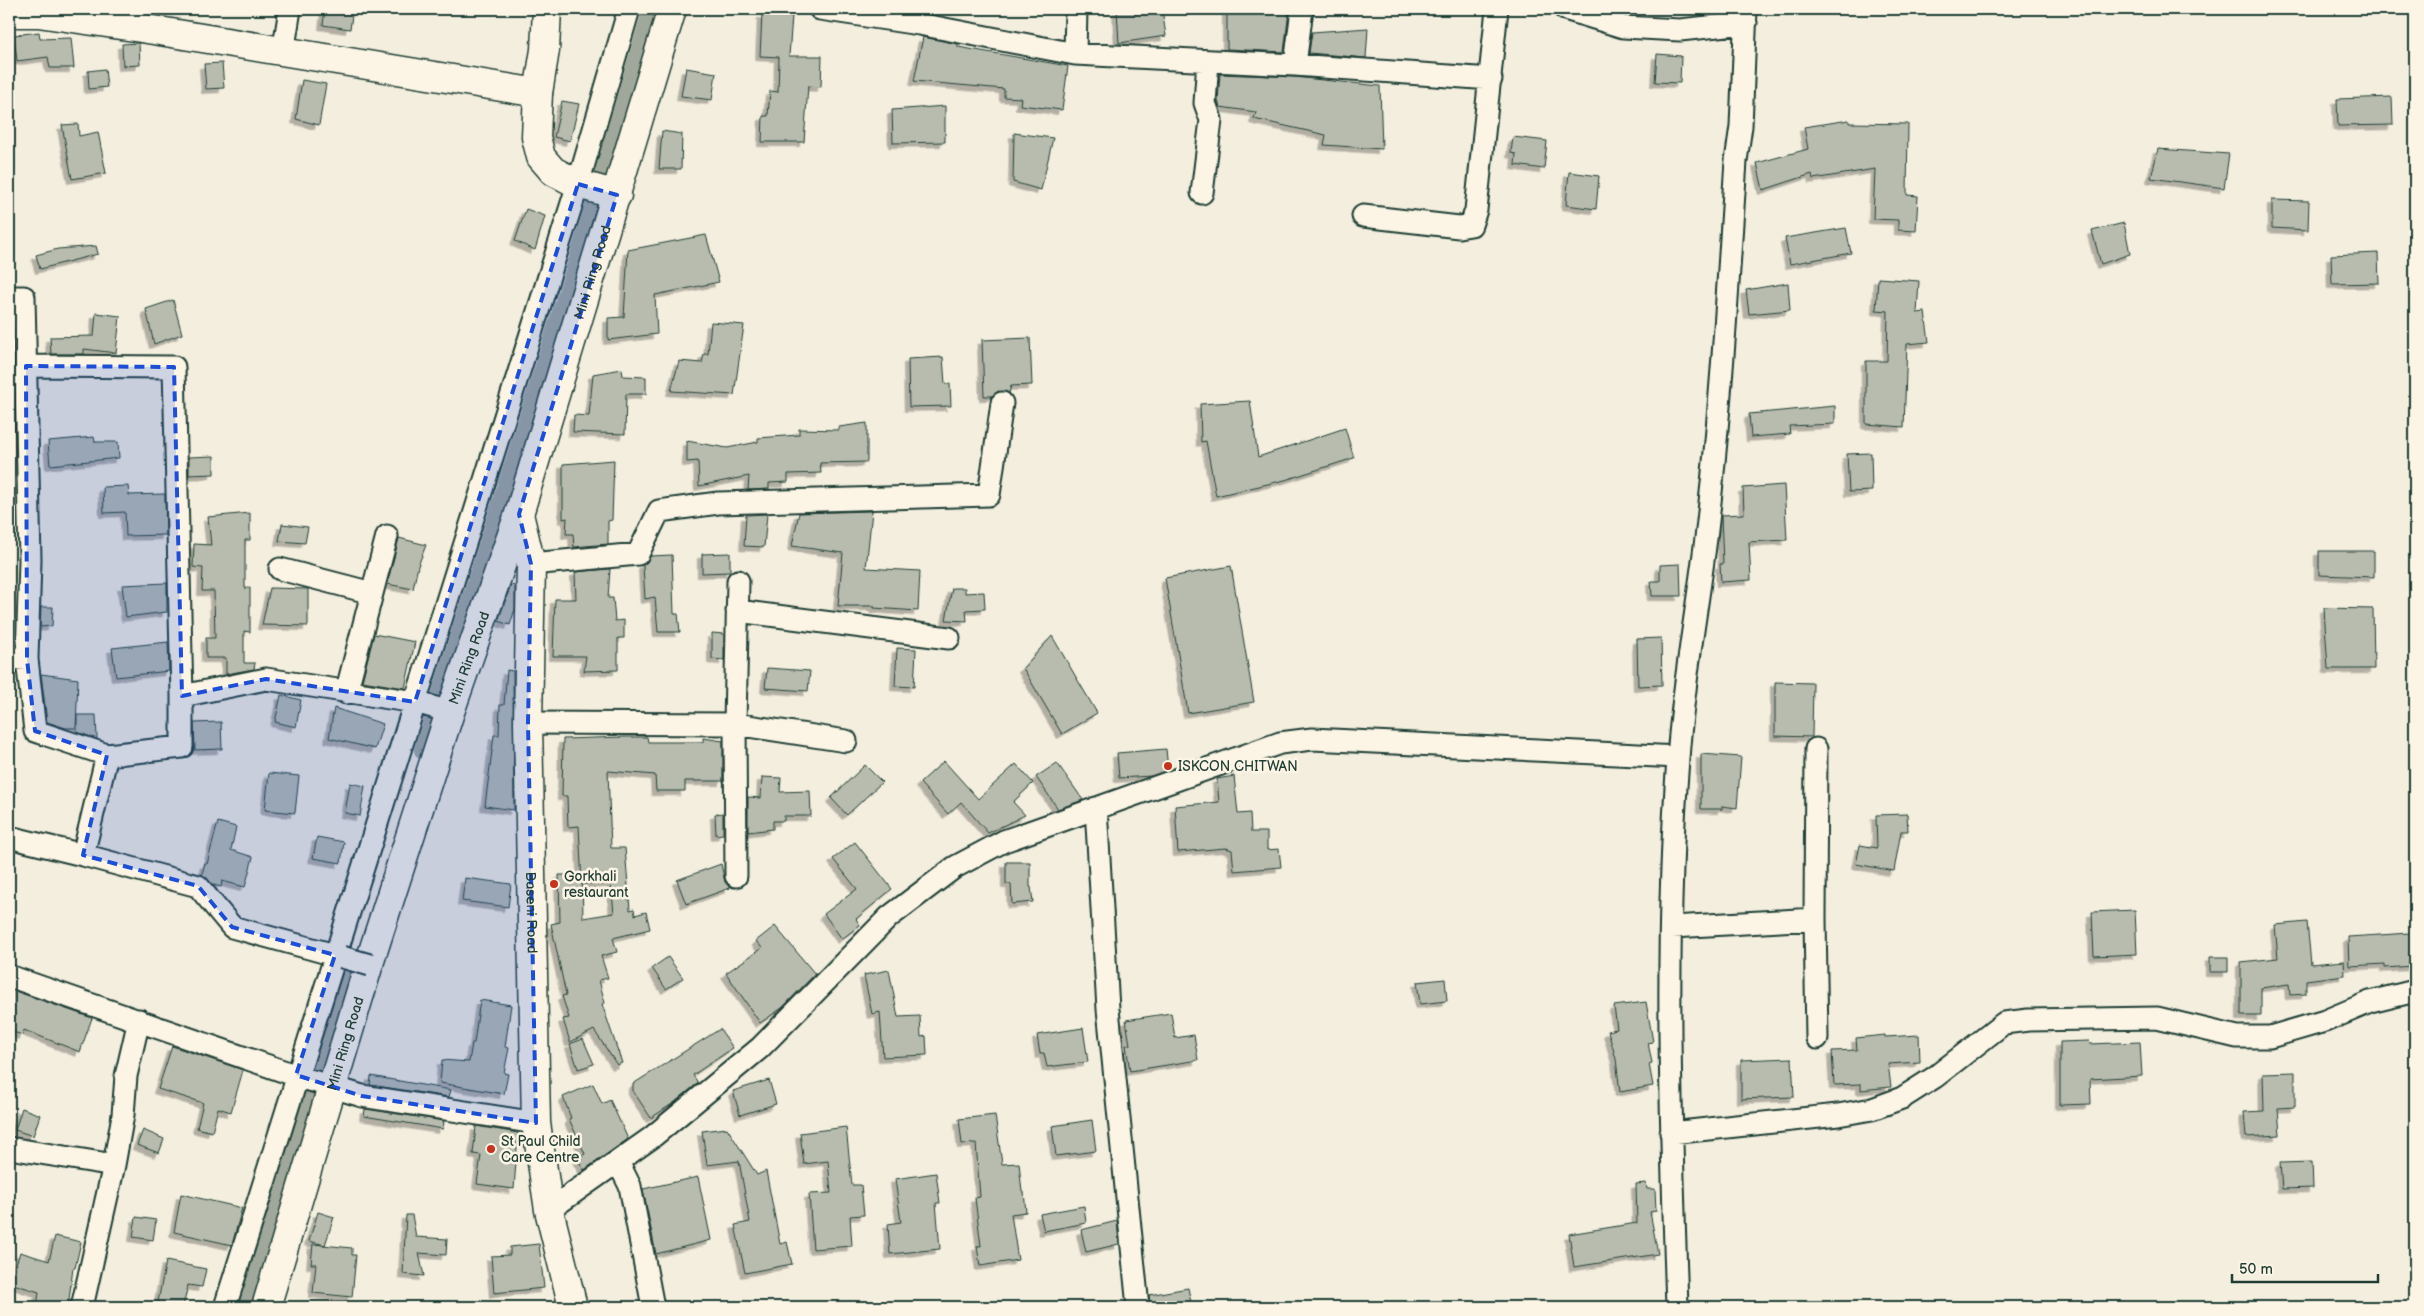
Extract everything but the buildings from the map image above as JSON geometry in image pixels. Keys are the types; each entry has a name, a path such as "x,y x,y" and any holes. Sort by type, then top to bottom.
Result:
{"street":[{"path":"283,53 290,9"},
{"path":"547,9 538,93 536,137 542,157 553,171 584,186 617,195"},
{"path":"225,1307 338,956 435,707 584,186 629,9"},
{"name":"Mini Ring Road","path":"266,1307 329,1086 369,966 435,707 518,514 617,195 672,9"},
{"path":"820,9 919,24 1075,54 1294,65 1490,78"},
{"path":"1075,54 1076,9"},
{"path":"1294,65 1302,9"},
{"path":"1363,216 1459,227 1471,225 1476,210 1497,9"},
{"path":"1565,9 1623,27 1680,30 1746,16 1741,126 1736,161 1714,461 1678,757 1672,927 1671,1133 1677,1307"},
{"path":"9,13 38,11 283,53 479,82 538,93"},
{"path":"1202,193 1211,120 1205,103 1208,61"},
{"path":"9,297 24,297 26,366 18,470 30,560 18,658 34,731 107,755 182,747 174,367 26,366"},
{"path":"531,564 638,554 659,511 718,503 988,494 1002,403"},
{"name":"Baseni Road","path":"518,514 531,564 528,723 536,1123 549,1210 573,1307"},
{"path":"346,692 387,536"},
{"path":"280,569 372,593"},
{"path":"736,876 735,724 738,581"},
{"path":"737,611 949,638"},
{"path":"182,696 266,678 435,707"},
{"path":"528,723 735,724 846,741"},
{"path":"549,1210 651,1138 760,1048 889,917 955,867 1004,841 1280,743 1312,739 1678,757"},
{"path":"1816,749 1815,919 1817,1038"},
{"path":"83,855 107,755"},
{"path":"1096,808 1108,1009 1138,1307"},
{"path":"9,837 198,886 232,927 369,966"},
{"path":"1672,927 1815,919"},
{"path":"9,976 300,1077 362,1096 536,1123"},
{"path":"1671,1133 1838,1116 1872,1109 1902,1098 1935,1076 2004,1023 2028,1020 2157,1018 2237,1037 2270,1037 2325,1021 2370,1002 2415,991"},
{"path":"82,1307 114,1165 123,1115 126,1076 139,1020"},
{"path":"9,1148 114,1165"},
{"path":"618,1162 630,1186 653,1307"}],"highlighted area":[{"path":"578,184 617,195 519,514 531,564 528,723 536,1123 362,1096 296,1075 335,955 232,927 198,886 83,855 107,755 35,731 27,659 26,366 174,367 182,696 266,679 415,702"}],"waterway":[{"path":"424,750 581,252 653,9"},
{"path":"244,1307 261,1246 357,958"}],"place":[{"name":"ISKCON CHITWAN","path":"1168,766"},
{"name":"Gorkhali restaurant","path":"554,884"},
{"name":"St Paul Child Care Centre","path":"491,1149"}]}
